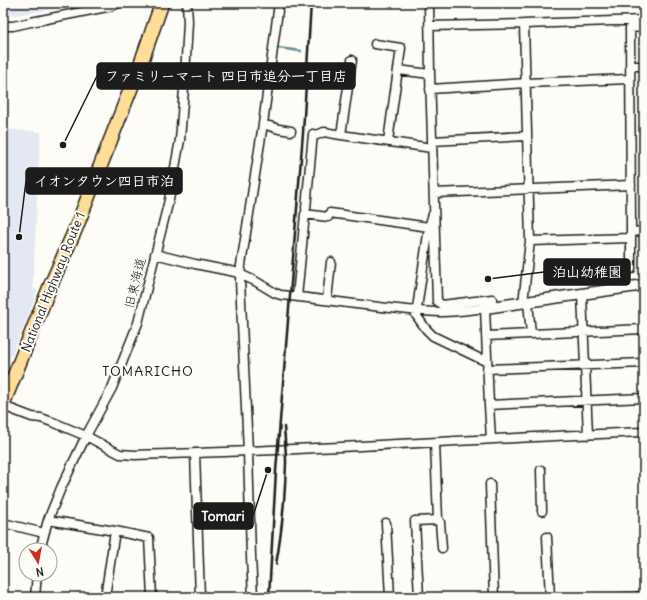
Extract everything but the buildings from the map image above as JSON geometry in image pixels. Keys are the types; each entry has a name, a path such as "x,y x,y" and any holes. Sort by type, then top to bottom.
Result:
{"highway":[{"name":"National Highway Route 1","path":"3,405 76,228 142,60 162,3"}],"street":[{"name":"旧東海道","path":"42,542 48,520 61,488 86,436 112,388 138,323 169,200 180,140 188,22 187,3"},
{"path":"253,597 240,275 263,124 279,3"},
{"path":"429,3 430,89 438,301 442,305 492,299 489,308 486,336 491,439"},
{"path":"3,26 13,26 114,4"},
{"path":"429,26 644,20"},
{"path":"524,24 530,241 526,303 531,334"},
{"path":"631,269 630,28 644,28"},
{"path":"376,44 401,48 388,141"},
{"path":"341,135 352,60"},
{"path":"630,66 644,66"},
{"path":"398,70 430,74"},
{"path":"430,89 526,82 630,79"},
{"path":"263,124 291,131"},
{"path":"306,208 313,134 317,135 324,132 388,141 432,144 528,136"},
{"path":"434,193 631,185"},
{"path":"434,212 429,227 416,310 416,315 433,336 487,366 585,366 644,363"},
{"path":"297,297 305,214 329,215 429,227"},
{"path":"530,241 631,235 644,232"},
{"path":"155,254 235,272 281,295 375,307 440,312 489,308 644,285"},
{"path":"327,300 331,262"},
{"path":"582,295 588,435"},
{"path":"486,336 644,329"},
{"path":"489,404 644,398"},
{"path":"3,405 86,436 120,454 135,455 435,443 644,432"},
{"path":"435,443 438,520 440,522 442,548"},
{"path":"195,453 200,597"},
{"path":"541,470 542,511"},
{"path":"490,484 494,596"},
{"path":"48,520 149,538 152,597"},
{"path":"419,597 416,521 438,520"},
{"path":"3,523 44,533"},
{"path":"386,523 390,597"},
{"path":"105,597 115,531"},
{"path":"547,537 550,597"},
{"path":"35,597 36,582"},
{"path":"637,597 644,597"}],"shaded area":[{"path":"3,3 53,3 54,9 15,15 3,15"},
{"path":"3,129 41,132 33,288 37,290 29,314 3,375"}],"waterway":[{"path":"278,48 301,51"},
{"path":"558,596 644,592"},
{"path":"535,597 545,596"}],"railway":[{"path":"269,597 276,471 303,133 311,3"},
{"path":"276,564 282,527 285,488 286,458 284,427"}],"place":[{"name":"ファミリーマート 四日市追分一丁目店","path":"63,145"},
{"name":"イオンタウン四日市泊","path":"19,237"},
{"name":"泊山幼稚園","path":"488,279"},
{"name":"Tomari","path":"268,470"}],"district":[{"name":"TOMARICHO","path":"148,371"}]}
